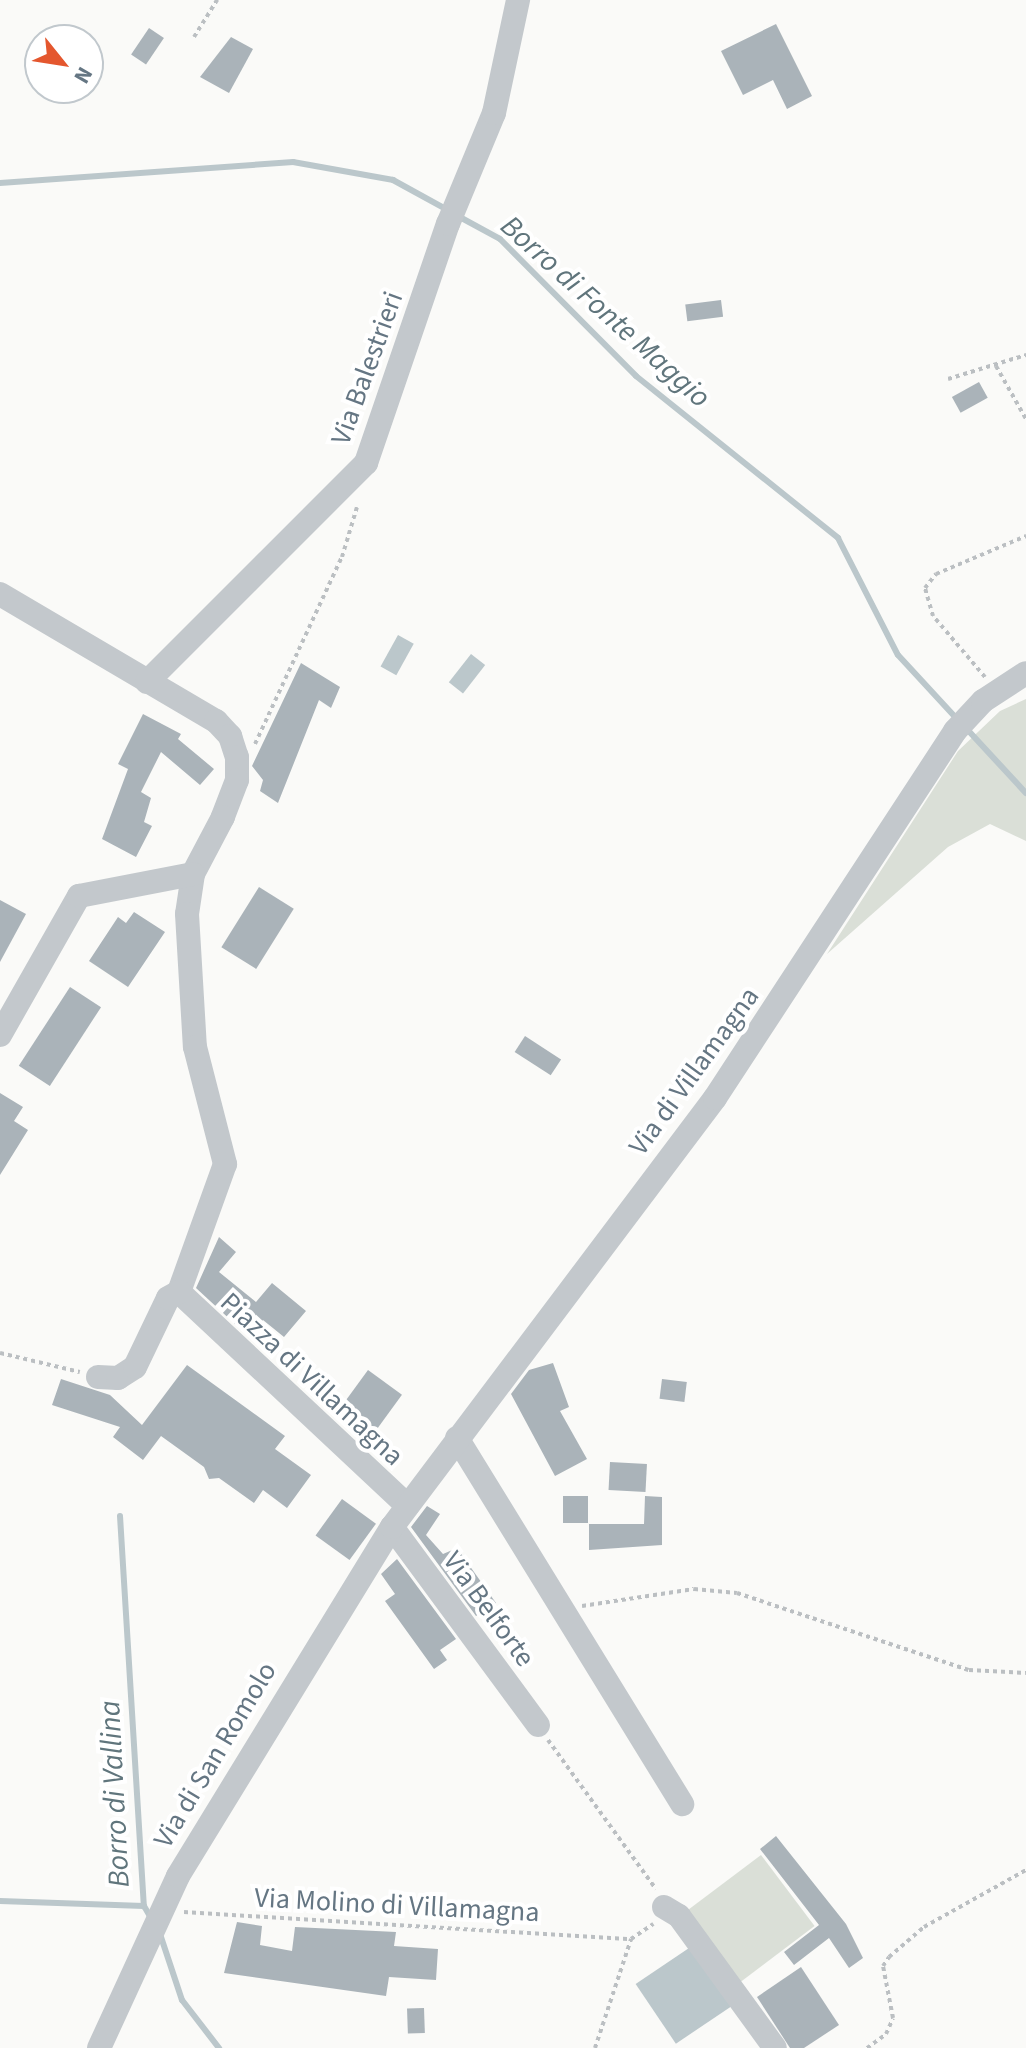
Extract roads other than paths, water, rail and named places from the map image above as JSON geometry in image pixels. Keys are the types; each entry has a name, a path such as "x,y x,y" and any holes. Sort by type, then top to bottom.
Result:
{"street":[{"name":"Via Balestrieri","path":"147,682 366,463 453,213 494,113 518,0"},
{"path":"0,594 216,721 230,736 238,769 223,817 193,874 187,914 195,1047 225,1164 179,1292 168,1298 135,1367 118,1378 98,1377"},
{"name":"Via di Villamagna","path":"408,1506 715,1098 962,722 997,691 1026,673"},
{"path":"0,1035 79,896 193,874"},
{"name":"Piazza di Villamagna","path":"179,1292 408,1506"},
{"path":"457,1438 682,1804"},
{"name":"Via di San Romolo","path":"99,2048 157,1918 284,1697 408,1506"},
{"name":"Via Belforte","path":"392,1527 538,1725"},
{"path":"664,1907 679,1916 775,2048"}],"waterway":[{"name":"Borro di Fonte Maggio","path":"0,183 293,162 393,180 446,209"},
{"name":"Borro di Fonte Maggio","path":"456,215 500,239 636,376 838,538 898,655 957,719"},
{"name":"Borro di Fonte Maggio","path":"965,727 1026,793"},
{"name":"Borro di Vallina","path":"120,1516 144,1906 151,1918"},
{"path":"0,1901 144,1906"},
{"name":"Borro di Vallina","path":"159,1931 182,2000 219,2048"}]}
